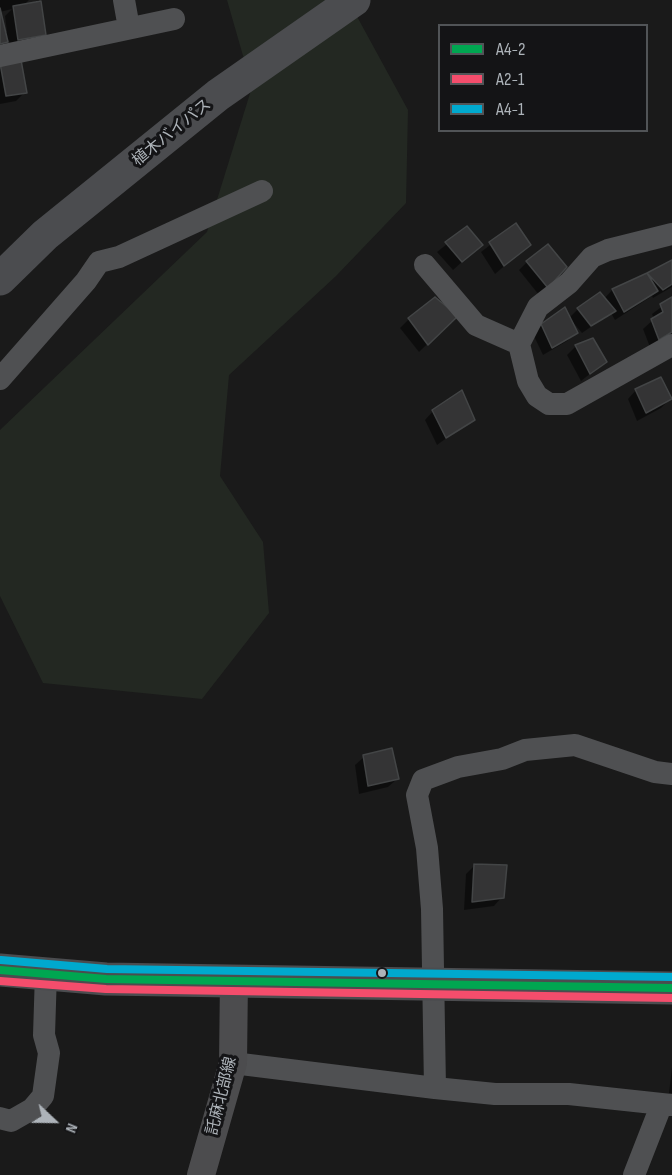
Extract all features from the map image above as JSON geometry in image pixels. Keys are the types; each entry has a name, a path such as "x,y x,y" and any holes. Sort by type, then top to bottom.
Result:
{"highway":[{"name":"植木バイパス","path":"0,279 45,235 218,95 354,0"},
{"path":"0,289 45,235"},
{"path":"0,970 106,979 672,988"}],"main road":[{"name":"託麻北部線","path":"201,1175 233,1063 234,980"}],"street":[{"path":"124,0 129,28"},
{"path":"0,56 174,19"},
{"path":"0,379 86,281 99,262 119,257 262,191"},
{"path":"672,234 608,250 592,257 569,283 538,306 519,344 528,381 537,396 549,404 567,404 672,345"},
{"path":"425,265 476,325 519,344"},
{"path":"435,1088 434,984 428,858 417,795 423,780 458,767 502,759 525,750 575,745 655,772 672,774"},
{"path":"0,1118 11,1121 32,1109 43,1096 49,1053 44,1035 46,973"},
{"path":"233,1063 495,1094 569,1094 666,1104"},
{"path":"634,1175 659,1111 666,1104"}],"shaded area":[{"path":"227,0 348,0 408,110 406,203 336,276 229,375 220,476 263,542 269,613 202,699 43,683 0,596 0,430 207,232 252,87"}],"building":[{"path":"41,1 46,35 18,40 13,6"},
{"path":"0,8 8,42 0,44"},
{"path":"21,60 27,93 6,96 0,63"},
{"path":"516,223 531,245 504,266 489,242"},
{"path":"467,226 483,245 462,262 445,242"},
{"path":"548,244 567,267 548,288 526,261"},
{"path":"672,260 672,284 663,290 647,273"},
{"path":"647,273 658,291 624,312 612,289"},
{"path":"600,292 616,311 591,326 577,308"},
{"path":"435,297 458,316 428,345 408,318"},
{"path":"672,297 672,332 659,340 651,319 663,312 660,304"},
{"path":"565,307 578,333 552,348 541,324"},
{"path":"593,338 607,362 590,374 575,345"},
{"path":"661,377 672,399 646,413 635,389"},
{"path":"462,390 475,420 446,438 432,410"},
{"path":"392,748 399,779 368,786 363,755"},
{"path":"474,864 507,865 504,898 472,902"}],"transit line":[{"name":"A4-1","path":"1,960 107,969 672,977"},
{"name":"A4-2","path":"0,970 106,979 672,988"},
{"name":"A2-1","path":"0,981 106,989 672,998"}]}
